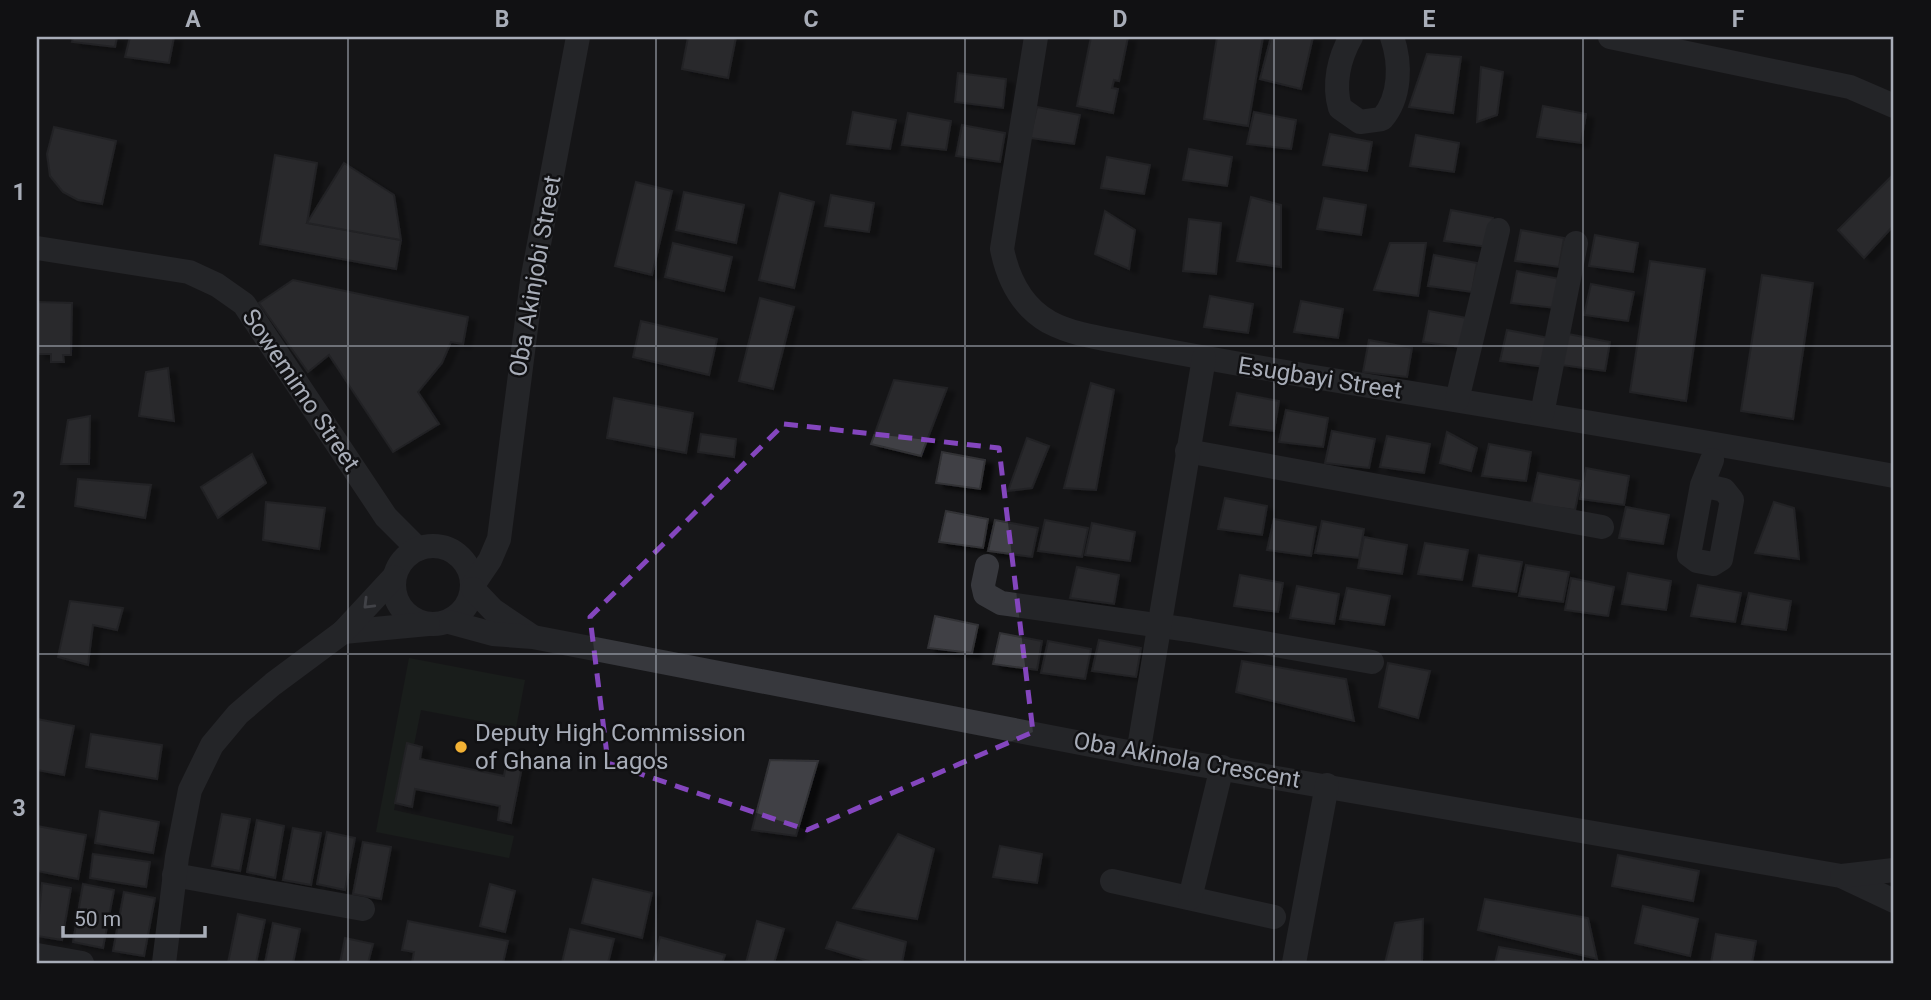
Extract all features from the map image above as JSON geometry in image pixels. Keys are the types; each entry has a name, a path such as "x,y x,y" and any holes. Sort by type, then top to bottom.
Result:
{"street":[{"name":"Oba Akinjobi Street","path":"473,587 495,551 499,539 532,281 578,37"},
{"name":"Esugbayi Street","path":"1036,37 1002,249 1008,275 1033,311 1051,323 1090,336 1204,358 1894,476"},
{"path":"1351,37 1343,54 1335,92 1339,108 1360,122 1382,119 1392,107 1398,54 1392,37"},
{"path":"1610,37 1850,87 1894,106"},
{"path":"1457,400 1498,230"},
{"path":"1542,414 1576,243"},
{"name":"Sowemimo Street","path":"37,248 189,272 217,285 244,304 386,517 418,549"},
{"path":"1138,754 1204,358"},
{"path":"1187,451 1602,527"},
{"path":"1702,485 1712,460"},
{"name":"Sowemimo Street","path":"386,517 395,574"},
{"path":"453,551 484,539 492,532 500,517"},
{"path":"164,963 174,874 190,790 212,745 247,707 342,632 395,574 408,555 418,549 442,547 453,551 470,571 473,587 464,610 438,623 342,632"},
{"path":"987,566 983,585 985,594 991,600 1372,662"},
{"path":"395,574 399,604 416,621 438,623"},
{"name":"Oba Akinola Crescent","path":"473,587 493,610 533,638"},
{"name":"Oba Akinola Crescent","path":"438,623 493,634 533,638 1138,754 1222,766 1841,876"},
{"path":"1189,898 1222,766"},
{"path":"1294,963 1327,785"},
{"path":"1841,876 1894,870"},
{"path":"174,874 363,909"},
{"path":"1841,876 1894,901"},
{"path":"1112,881 1274,917"},
{"path":"37,955 82,963"}],"highlighted area":[{"path":"784,424 999,448 1033,732 807,830 608,763 590,617"}],"shaded area":[{"path":"409,658 525,680 516,728 421,710 414,745 407,744 394,810 514,836 509,858 376,832"}],"building":[{"path":"73,37 117,37 115,47 72,42"},
{"path":"130,37 174,37 169,63 125,57"},
{"path":"688,37 736,37 728,78 682,69"},
{"path":"1091,37 1128,37 1119,81 1114,80 1112,88 1118,89 1113,113 1077,106"},
{"path":"1217,37 1263,37 1248,126 1204,119"},
{"path":"1271,37 1313,37 1301,89 1260,79"},
{"path":"1427,54 1461,57 1453,113 1409,107"},
{"path":"1481,67 1503,72 1497,115 1477,122"},
{"path":"958,73 1006,79 1003,108 955,102"},
{"path":"1543,106 1586,114 1581,143 1537,137"},
{"path":"1037,107 1080,115 1074,144 1030,138"},
{"path":"853,112 896,120 890,149 847,144"},
{"path":"1254,112 1296,120 1291,149 1247,144"},
{"path":"908,113 951,121 946,150 902,145"},
{"path":"962,125 1005,133 1000,162 956,156"},
{"path":"54,127 116,141 102,204 78,200 63,192 50,176 47,154"},
{"path":"1330,134 1372,142 1367,171 1323,165"},
{"path":"1416,135 1459,143 1454,172 1410,166"},
{"path":"1189,149 1232,157 1227,186 1183,180"},
{"path":"275,155 317,163 307,223 401,240 396,269 260,244"},
{"path":"1107,157 1150,165 1144,194 1101,188"},
{"path":"344,163 394,195 401,240 307,223"},
{"path":"1894,174 1894,225 1864,258 1838,230"},
{"path":"636,182 672,191 652,275 615,266"},
{"path":"684,192 744,205 736,243 676,230"},
{"path":"780,193 814,202 794,288 759,280"},
{"path":"831,195 874,203 869,232 825,226"},
{"path":"1251,197 1281,205 1281,267 1237,261"},
{"path":"1324,198 1366,205 1361,235 1317,229"},
{"path":"1451,210 1493,218 1488,247 1444,241"},
{"path":"1105,211 1135,230 1129,269 1095,254"},
{"path":"1189,219 1221,223 1216,274 1183,271"},
{"path":"1521,230 1564,238 1559,267 1515,261"},
{"path":"1595,235 1638,243 1633,272 1589,266"},
{"path":"673,243 732,257 724,291 665,277"},
{"path":"1390,243 1426,243 1418,296 1374,290"},
{"path":"1434,255 1477,263 1472,292 1428,286"},
{"path":"1650,261 1705,269 1686,401 1630,392"},
{"path":"1517,271 1560,279 1555,308 1511,303"},
{"path":"1762,275 1813,283 1793,419 1741,411"},
{"path":"293,280 468,317 463,344 451,342 442,363 418,392 439,424 393,452 329,355 308,372 259,303"},
{"path":"1591,284 1634,292 1628,321 1584,315"},
{"path":"1210,296 1253,304 1248,333 1204,327"},
{"path":"760,298 794,307 773,389 739,381"},
{"path":"1301,301 1343,309 1338,338 1294,332"},
{"path":"37,302 72,303 71,355 63,355 64,362 51,362 51,354 37,354"},
{"path":"1429,311 1472,319 1467,348 1423,342"},
{"path":"641,321 717,339 709,375 633,357"},
{"path":"1507,330 1549,338 1544,367 1500,361"},
{"path":"1568,334 1610,342 1605,371 1561,365"},
{"path":"1369,340 1412,348 1407,377 1363,372"},
{"path":"168,368 174,421 139,416 146,372"},
{"path":"894,380 947,388 921,456 871,444"},
{"path":"1091,383 1114,390 1096,490 1064,488"},
{"path":"1237,393 1279,401 1274,431 1230,425"},
{"path":"614,398 693,413 686,453 607,438"},
{"path":"1286,410 1328,418 1323,447 1279,442"},
{"path":"90,416 89,464 61,464 68,420"},
{"path":"1332,431 1375,439 1369,468 1325,463"},
{"path":"1447,432 1477,448 1471,471 1440,463"},
{"path":"701,434 736,439 734,457 698,452"},
{"path":"1387,436 1430,444 1424,473 1380,467"},
{"path":"1027,438 1049,446 1032,488 1008,491"},
{"path":"1489,444 1531,452 1526,481 1482,476"},
{"path":"942,452 985,460 980,489 936,483"},
{"path":"252,454 266,483 218,518 201,487"},
{"path":"1586,468 1629,476 1624,505 1580,499"},
{"path":"1538,473 1581,481 1575,510 1531,504"},
{"path":"78,479 151,485 145,518 75,506"},
{"path":"1225,498 1267,506 1262,535 1218,529"},
{"path":"266,502 325,508 319,549 263,540"},
{"path":"1774,502 1794,508 1799,559 1755,553"},
{"path":"1626,507 1669,515 1663,544 1619,538"},
{"path":"946,511 988,519 983,548 939,542"},
{"path":"1274,519 1316,527 1311,556 1267,550"},
{"path":"995,520 1038,528 1032,557 988,551"},
{"path":"1045,520 1088,528 1082,557 1038,551"},
{"path":"1322,521 1364,529 1359,558 1315,553"},
{"path":"1092,523 1135,532 1130,561 1085,555"},
{"path":"1364,537 1407,545 1402,574 1358,568"},
{"path":"1425,543 1468,550 1462,580 1418,574"},
{"path":"1479,555 1522,562 1516,592 1473,586"},
{"path":"1526,565 1569,572 1563,602 1519,596"},
{"path":"1077,567 1119,575 1114,604 1070,598"},
{"path":"1628,573 1671,581 1666,610 1622,604"},
{"path":"1240,575 1283,583 1278,612 1234,606"},
{"path":"1571,578 1614,587 1608,616 1565,610"},
{"path":"1698,585 1741,593 1735,622 1691,616"},
{"path":"1297,586 1339,594 1334,624 1290,618"},
{"path":"1347,588 1390,596 1384,625 1340,619"},
{"path":"1749,593 1791,601 1786,630 1742,624"},
{"path":"70,601 123,608 117,630 93,625 88,665 58,657"},
{"path":"935,616 978,625 972,653 928,648"},
{"path":"1000,633 1042,641 1037,670 993,664"},
{"path":"1099,640 1141,648 1136,677 1092,671"},
{"path":"1048,641 1091,649 1085,679 1041,673"},
{"path":"1242,661 1346,679 1354,721 1236,692"},
{"path":"1388,663 1430,671 1418,718 1379,707"},
{"path":"37,719 74,726 64,775 37,770"},
{"path":"91,734 162,745 157,779 86,767"},
{"path":"407,743 422,747 420,759 504,776 507,759 523,762 511,823 498,820 500,806 415,789 412,807 395,803"},
{"path":"770,760 818,761 796,836 752,830"},
{"path":"100,811 159,822 153,853 95,843"},
{"path":"222,814 250,819 240,871 212,866"},
{"path":"257,820 284,826 275,878 247,872"},
{"path":"37,826 86,835 78,879 37,871"},
{"path":"293,828 321,833 311,885 283,880"},
{"path":"327,832 355,838 345,890 317,884"},
{"path":"898,834 934,849 917,919 853,908"},
{"path":"363,842 391,847 381,899 353,894"},
{"path":"1000,846 1042,854 1037,883 993,877"},
{"path":"93,854 150,862 146,887 90,878"},
{"path":"1618,855 1699,871 1693,901 1612,886"},
{"path":"593,879 652,893 642,938 582,923"},
{"path":"42,883 71,888 62,940 37,936"},
{"path":"83,884 114,890 103,948 73,942"},
{"path":"490,884 515,891 505,932 480,926"},
{"path":"124,892 155,898 144,956 113,951"},
{"path":"1485,899 1588,918 1597,959 1478,930"},
{"path":"1643,906 1698,919 1690,956 1635,943"},
{"path":"238,914 265,920 256,963 228,963"},
{"path":"1423,919 1422,963 1385,963 1395,923"},
{"path":"408,921 508,941 503,963 412,963 414,952 402,950"},
{"path":"757,921 784,929 774,963 746,963"},
{"path":"837,922 906,942 902,963 875,963 826,948"},
{"path":"273,923 300,929 293,963 265,963"},
{"path":"570,929 614,939 608,963 562,963"},
{"path":"1716,934 1756,941 1752,963 1711,963"},
{"path":"660,937 725,955 722,963 653,963"},
{"path":"345,938 373,944 368,963 340,963"},
{"path":"1499,947 1590,963 1495,963"}],"place":[{"name":"Deputy High Commission of Ghana in Lagos","path":"461,747"}]}
